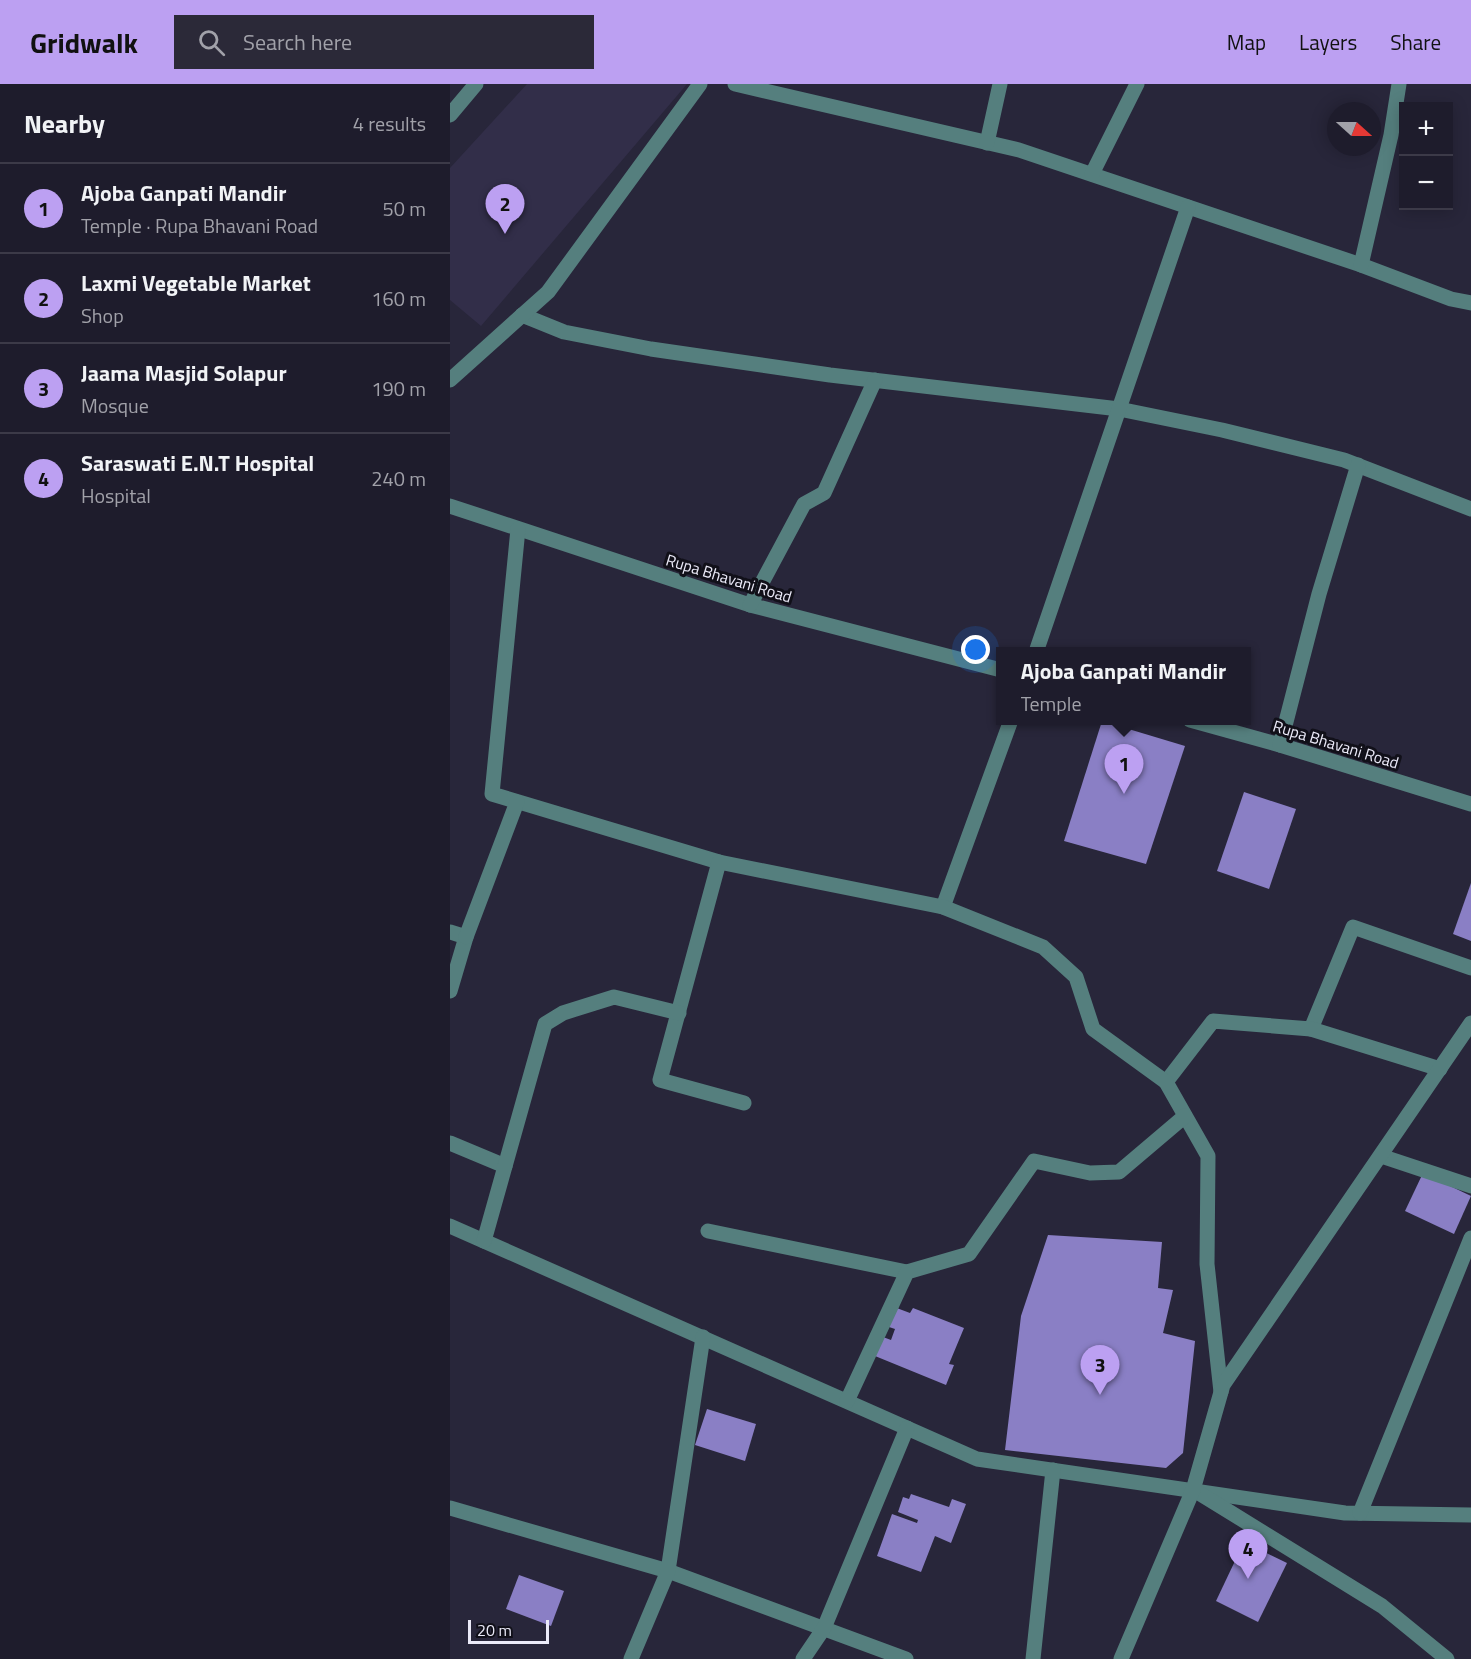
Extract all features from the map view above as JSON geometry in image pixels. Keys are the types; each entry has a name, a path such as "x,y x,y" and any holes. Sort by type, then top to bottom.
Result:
{"street":[{"path":"450,115 476,84"},
{"path":"450,380 548,292 700,84"},
{"path":"735,84 1019,150 1361,265 1451,299 1471,303"},
{"path":"987,143 1000,84"},
{"path":"1092,174 1137,84"},
{"path":"1361,265 1391,135 1399,84"},
{"path":"1037,647 1188,207"},
{"path":"522,315 564,332 651,349 875,380 1119,409 1222,430 1358,465 1471,509"},
{"path":"750,605 804,504 824,493 875,380"},
{"path":"1280,745 1358,465"},
{"name":"Rupa Bhavani Road","path":"450,507 750,605 996,669"},
{"path":"518,529 492,794 719,862 943,907 1043,947 1076,977 1093,1029 1166,1082 1208,1156 1207,1264 1221,1392"},
{"path":"943,907 1009,725"},
{"name":"Rupa Bhavani Road","path":"1208,725 1471,804"},
{"path":"450,990 466,937 517,802"},
{"path":"719,862 660,1080 744,1103"},
{"path":"1311,1029 1353,927 1471,968"},
{"path":"450,932 466,937"},
{"path":"484,1241 545,1024 563,1013 614,997 679,1013"},
{"path":"1166,1082 1213,1021 1311,1029 1440,1069"},
{"path":"1121,1659 1194,1490 1223,1385 1471,1023"},
{"path":"708,1232 907,1272 969,1254 1034,1161 1090,1173 1119,1172 1185,1116"},
{"path":"450,1143 505,1166"},
{"path":"1381,1156 1471,1186"},
{"path":"450,1226 977,1459 1360,1513 1471,1515"},
{"path":"1360,1513 1471,1238"},
{"path":"847,1401 907,1272"},
{"path":"631,1659 668,1570 703,1337"},
{"path":"803,1659 824,1628 907,1428"},
{"path":"1033,1659 1053,1470"},
{"path":"1194,1490 1382,1606 1447,1659"},
{"path":"450,1508 668,1570 906,1659"}],"shaded area":[{"path":"527,84 687,84 481,326 450,300 450,168"}],"building":[{"path":"1101,725 1115,725 1185,746 1146,864 1064,841"},
{"path":"1244,792 1296,809 1269,889 1217,871"},
{"path":"1471,883 1471,941 1453,934"},
{"path":"1423,1173 1471,1196 1454,1234 1405,1211"},
{"path":"1048,1235 1162,1242 1158,1288 1173,1290 1163,1333 1195,1341 1183,1453 1166,1468 1005,1450 1021,1316"},
{"path":"894,1307 910,1313 913,1308 964,1328 949,1364 954,1365 946,1385 875,1356 883,1337 891,1340 895,1329 886,1326"},
{"path":"707,1409 756,1424 745,1461 695,1445"},
{"path":"911,1494 949,1507 952,1499 966,1504 951,1543 935,1536 921,1572 877,1556 892,1514 917,1523 918,1520 898,1512 903,1497 909,1499"},
{"path":"1244,1542 1287,1563 1258,1622 1216,1601"},
{"path":"519,1575 564,1591 551,1626 506,1609"}],"place":[{"name":"Laxmi Vegetable Market","path":"505,234"},
{"name":"Ajoba Ganpati Mandir","path":"1124,794"},
{"name":"Jaama Masjid Solapur","path":"1100,1395"},
{"name":"Saraswati E.N.T Hospital","path":"1248,1579"}]}
